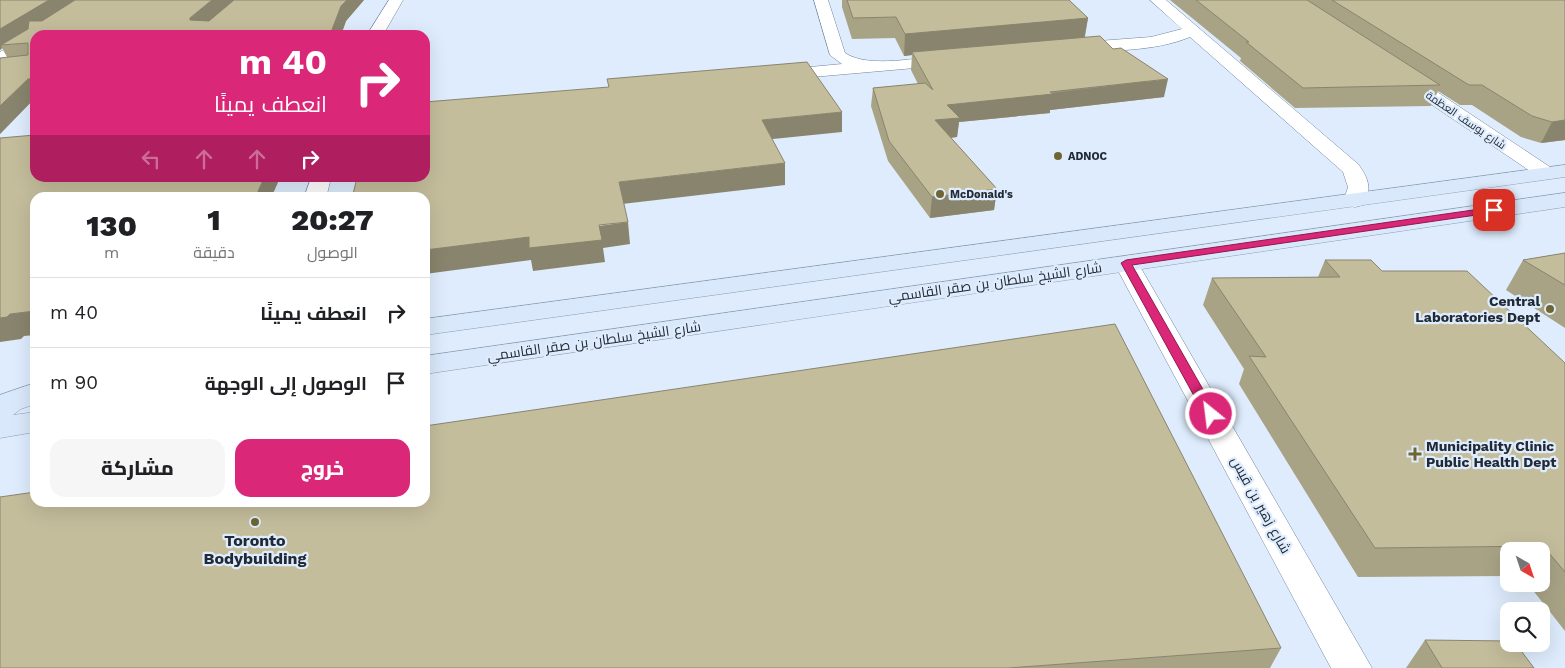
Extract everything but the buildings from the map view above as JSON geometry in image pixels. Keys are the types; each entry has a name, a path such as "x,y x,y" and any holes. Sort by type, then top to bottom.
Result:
{"main road":[{"path":"430,326 1556,172"},
{"name":"شارع الشيخ سلطان بن صقر القاسمي","path":"430,364 1565,200"},
{"path":"0,386 30,382"},
{"path":"0,409 10,402 30,395"},
{"path":"0,427 30,423"}],"street":[{"path":"378,30 396,0"},
{"path":"821,0 838,55 857,64 871,67"},
{"path":"1157,0 1194,30 1351,168 1358,179 1360,190 1355,200"},
{"path":"1058,50 1162,40 1180,36 1194,30"},
{"path":"0,59 30,40"},
{"path":"764,77 969,58"},
{"name":"شارع يوسف العظمة","path":"1392,70 1556,172"},
{"name":"شارع زهير بن قيس","path":"1126,263 1352,668"}],"place":[{"name":"ADNOC","path":"1058,156"},
{"name":"McDonald's","path":"940,194"},
{"name":"Central Laboratories Dept","path":"1550,309"},
{"name":"Municipality Clinic Public Health Dept","path":"1415,454"},
{"name":"Toronto Bodybuilding","path":"255,522"}],"route":[{"path":"1211,414 1126,263 1494,210"}]}
